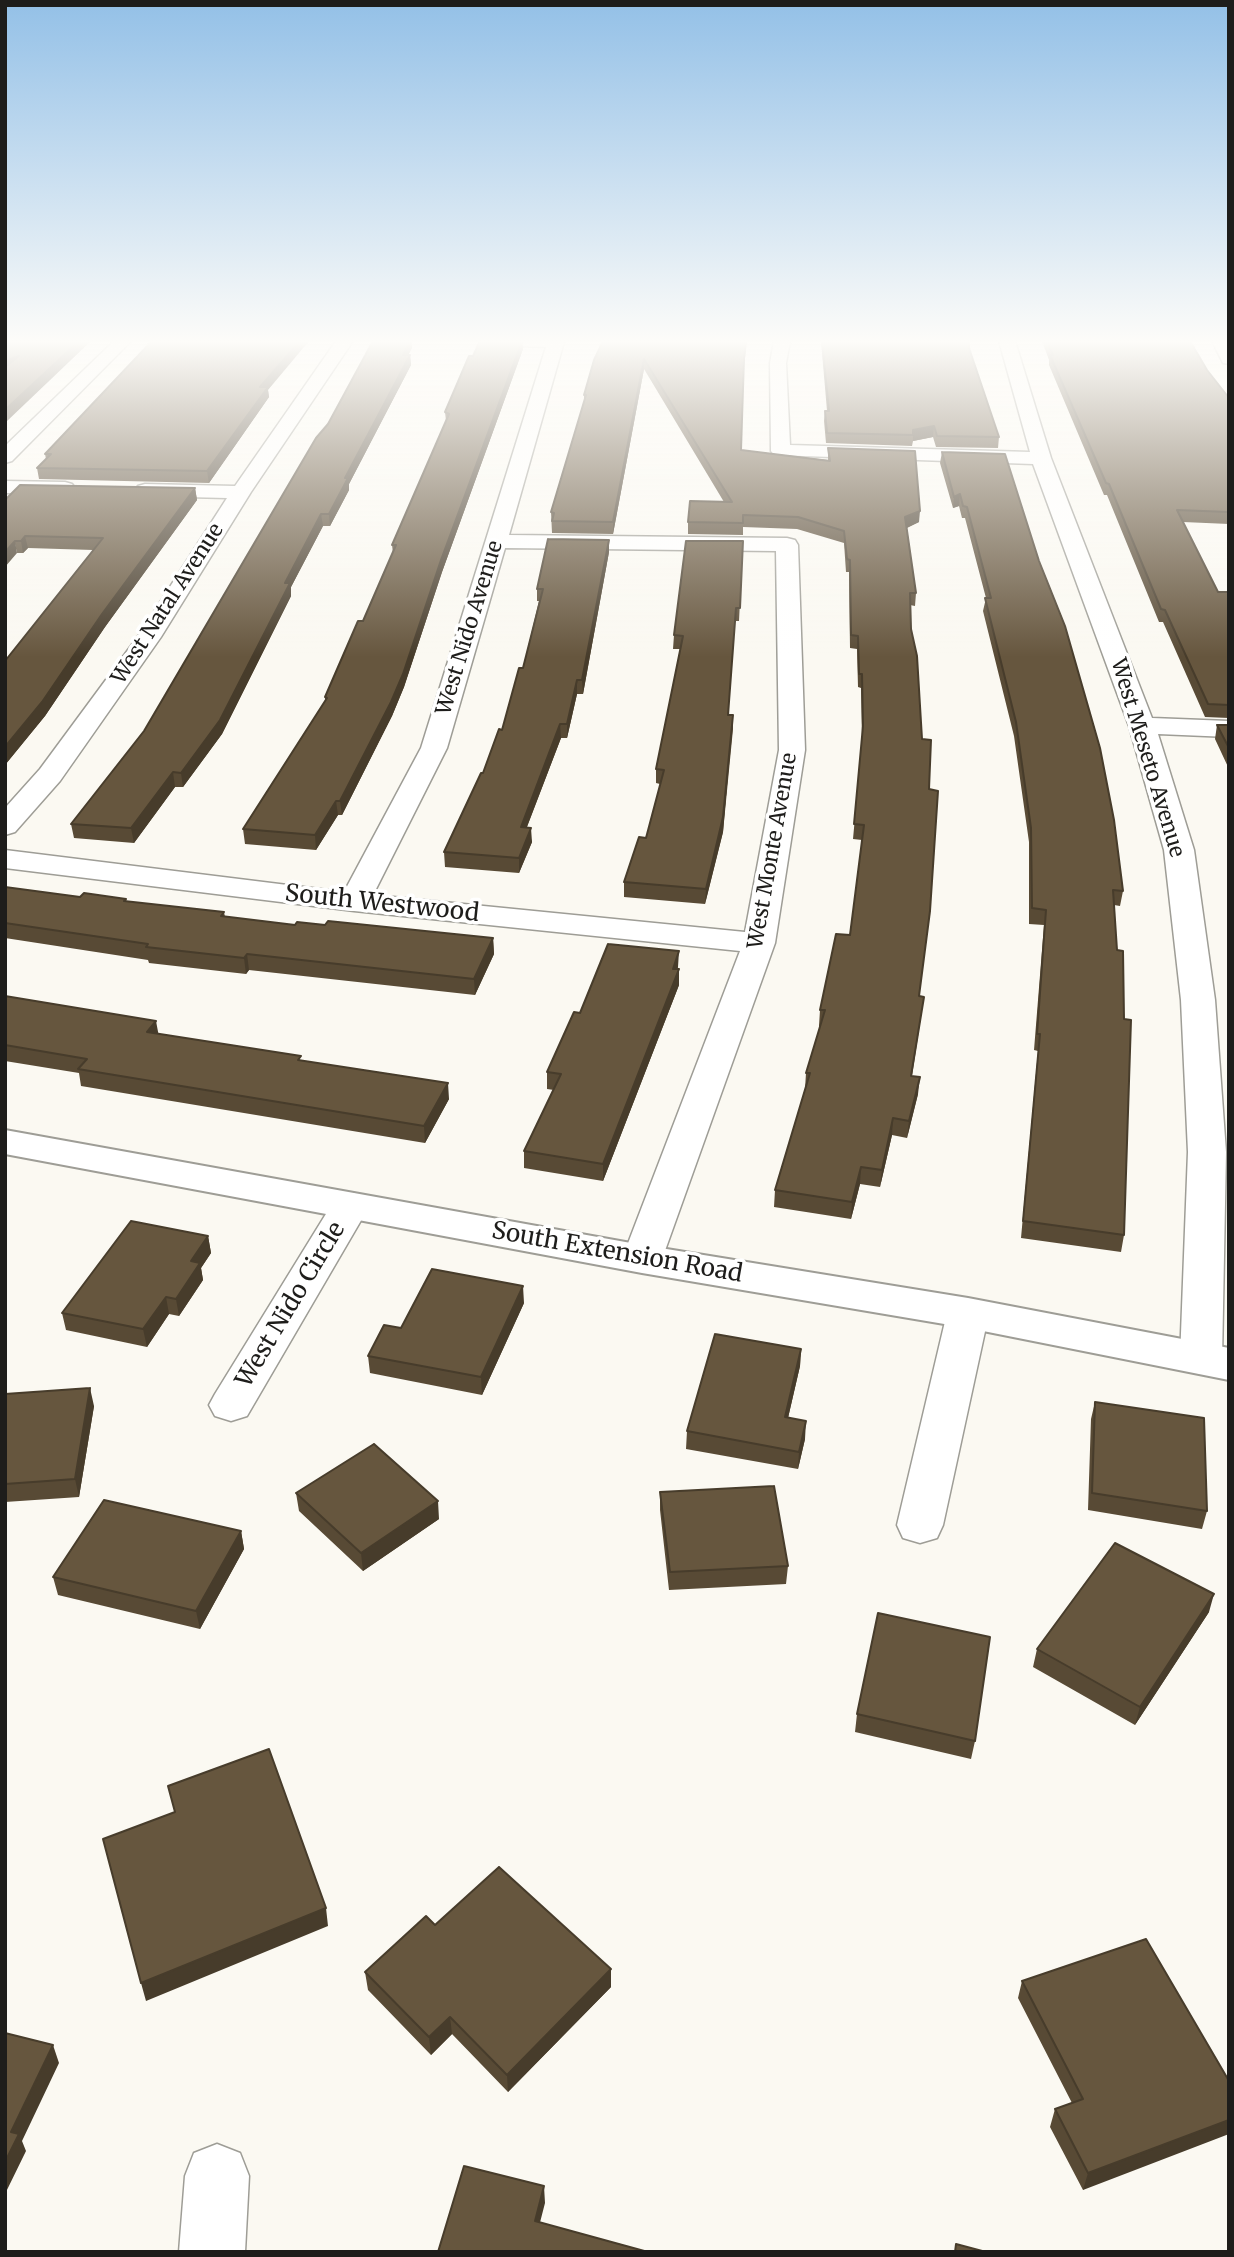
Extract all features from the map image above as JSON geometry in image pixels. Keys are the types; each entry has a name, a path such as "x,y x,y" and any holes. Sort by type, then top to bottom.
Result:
{"street":[{"name":"West Natal Avenue","path":"5,826 50,775 149,637 272,446"},
{"name":"West Nido Avenue","path":"354,902 434,748 524,446"},
{"path":"781,446 781,451 1041,458"},
{"name":"West Meseto Avenue","path":"1038,446 1142,726 1179,850 1198,1000 1215,1361"},
{"path":"5,487 86,489"},
{"path":"127,490 242,492"},
{"name":"West Monte Avenue","path":"496,541 787,545 792,750 759,943 642,1259"},
{"path":"1142,726 1229,729"},
{"name":"South Westwood","path":"5,859 354,902 759,943"},
{"name":"South Extension Road","path":"5,1142 642,1259 968,1312 1215,1361"},
{"name":"West Nido Circle","path":"231,1405 351,1205"},
{"path":"920,1525 968,1312"},
{"path":"212,2252 217,2176"}],"building":[{"path":"52,446 225,446 207,471 37,468 51,454 45,454"},
{"path":"311,446 362,446 329,514 321,514 285,583 290,583 220,720 181,773 173,772 131,828 71,824 144,731"},
{"path":"435,446 483,446 403,674 340,801 336,801 315,835 243,829 327,698 325,697 358,621 363,621 396,545 392,545"},
{"path":"571,446 627,446 613,522 552,521 554,513 551,512"},
{"path":"698,446 741,446 741,450 830,461 828,448 915,451 920,511 905,517 916,593 910,593 911,629 917,656 922,739 931,740 929,789 938,791 930,911 919,996 924,997 911,1076 920,1077 909,1121 893,1118 882,1170 861,1167 852,1202 775,1190 810,1073 806,1073 825,1010 820,1010 836,934 850,935 864,825 854,824 863,726 858,636 851,635 850,560 847,559 844,531 798,517 743,515 743,523 688,522 690,501 732,502"},
{"path":"1090,446 1229,446 1229,512 1177,510 1218,592 1229,593 1229,705 1208,704 1165,610 1161,609 1109,484 1106,483"},
{"path":"942,452 1005,454 1039,561 1065,626 1100,748 1114,820 1123,891 1113,890 1117,950 1123,951 1124,1019 1131,1020 1124,1235 1023,1221 1040,1034 1037,1034 1046,910 1032,908 1031,828 1016,722 985,598 991,598 967,507 963,506 960,494 954,497"},
{"path":"20,485 195,488 102,614 42,702 5,747 5,661 103,538 25,536 21,541 15,541 5,552 5,500"},
{"path":"548,539 609,540 582,680 577,680 567,724 560,724 521,827 531,828 519,858 444,852 483,773 499,729 502,730 519,668 523,668 543,589 537,589"},
{"path":"686,541 743,541 740,608 736,608 728,715 733,715 723,817 706,889 624,882 639,837 646,838 664,770 656,769 683,636 674,635"},
{"path":"1217,725 1229,725 1229,748"},
{"path":"5,887 80,897 84,893 126,899 124,901 224,912 221,916 295,925 297,922 325,925 328,921 493,938 474,979 247,954 244,958 146,947 148,944 5,923"},
{"path":"608,944 679,951 673,969 679,969 603,1164 524,1151 561,1074 547,1072 574,1012 580,1013"},
{"path":"5,996 156,1021 147,1032 301,1056 298,1060 448,1083 424,1126 78,1069 87,1059 5,1045"},
{"path":"131,1221 208,1236 191,1261 200,1263 176,1299 166,1297 143,1329 62,1313"},
{"path":"432,1269 523,1286 481,1377 368,1356 384,1325 401,1328"},
{"path":"715,1334 801,1349 785,1417 806,1421 799,1452 687,1431"},
{"path":"90,1388 75,1479 5,1484 5,1394"},
{"path":"1095,1402 1204,1418 1207,1511 1092,1493"},
{"path":"374,1444 438,1501 361,1553 296,1493"},
{"path":"774,1486 788,1566 670,1572 660,1492"},
{"path":"104,1500 241,1531 196,1611 53,1577"},
{"path":"1115,1543 1214,1594 1140,1707 1037,1649"},
{"path":"878,1613 990,1637 975,1741 857,1714"},
{"path":"269,1749 326,1908 141,1983 103,1839 175,1812 168,1786"},
{"path":"499,1867 611,1969 507,2075 450,2017 429,2037 365,1972 426,1916 435,1925"},
{"path":"1146,1939 1229,2081 1229,2120 1088,2173 1055,2109 1083,2099 1022,1981"},
{"path":"5,2033 53,2045 11,2132 19,2134 5,2162"},
{"path":"464,2166 544,2186 535,2221 648,2252 438,2252"},
{"path":"956,2244 986,2252 955,2252"}]}
